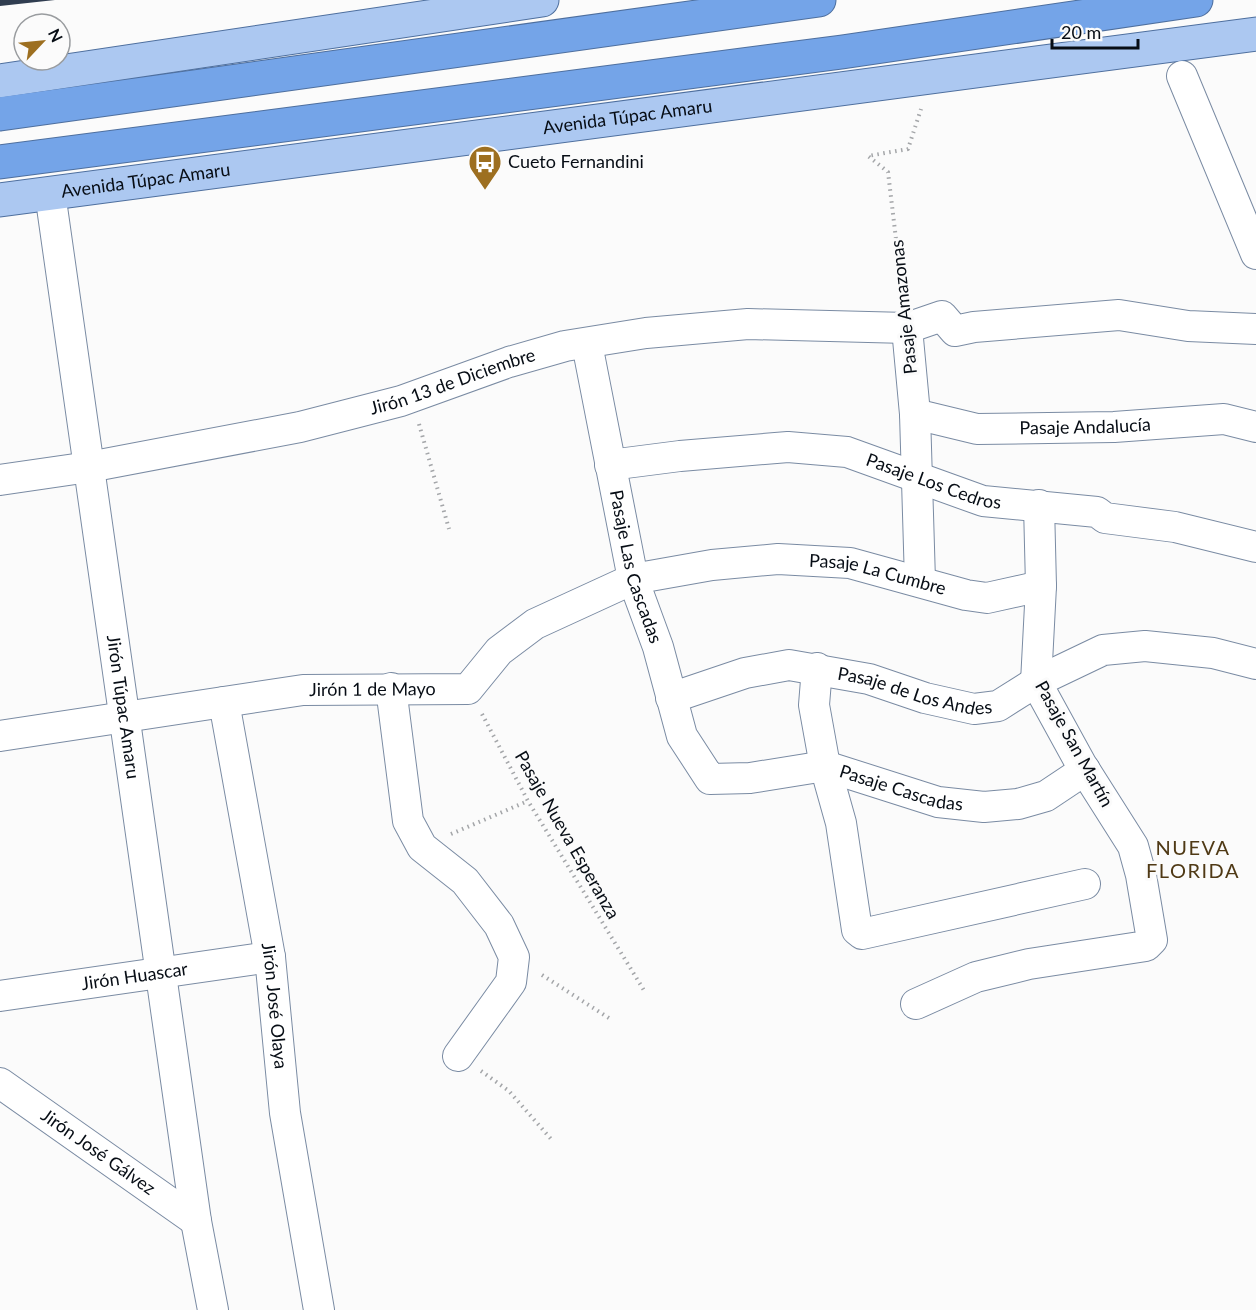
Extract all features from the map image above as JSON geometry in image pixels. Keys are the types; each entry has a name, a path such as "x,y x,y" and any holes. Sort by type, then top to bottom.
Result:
{"highway":[{"path":"0,114 819,0"},
{"name":"Avenida Túpac Amaru","path":"0,162 831,54 1196,0"}],"main road":[{"path":"0,81 487,4 542,0"},
{"name":"Avenida Túpac Amaru","path":"0,200 1256,34"}],"street":[{"path":"1182,76 1256,254"},
{"name":"Jirón Túpac Amaru","path":"50,193 196,1221 213,1310"},
{"path":"907,328 942,316 955,331 974,327 1119,315 1188,327 1256,329"},
{"name":"Jirón 13 de Diciembre","path":"0,480 89,467 281,431 411,398 508,362 565,346 646,333 748,324 907,328"},
{"name":"Pasaje Amazonas","path":"907,328 915,414 920,581"},
{"name":"Pasaje Las Cascadas","path":"587,344 633,579 658,647 682,735 710,779"},
{"name":"Pasaje Andalucía","path":"915,414 977,429 1114,427 1224,419 1256,427"},
{"name":"Pasaje Los Cedros","path":"610,465 680,456 788,447 847,452 983,501 1097,512 1105,518 1175,527 1256,547"},
{"name":"Pasaje San Martín","path":"916,1004 976,977 1029,964 1146,946 1152,940 1141,875 1133,846 1085,770 1035,682 1041,586 1039,505"},
{"name":"Pasaje La Cumbre","path":"633,579 712,565 778,559 850,563 966,595 987,598 1041,586"},
{"path":"468,689 499,651 535,624 633,579"},
{"name":"Pasaje de Los Andes","path":"671,698 745,673 789,665 817,668 869,679 925,698 974,709 998,706 1035,682 1104,650 1145,646 1213,653 1256,664"},
{"path":"817,668 814,705 825,766 841,823 857,930 862,934 1085,884"},
{"path":"391,688 408,821 422,847 465,881 500,926 514,957 511,982 458,1056"},
{"name":"Jirón 1 de Mayo","path":"0,736 303,690 468,689"},
{"name":"Jirón José Olaya","path":"224,702 270,957 285,1113 319,1310"},
{"name":"Pasaje Cascadas","path":"710,779 750,778 825,766 938,802 984,807 1018,804 1046,796 1085,770"},
{"name":"Jirón Huascar","path":"0,996 270,957"},
{"name":"Jirón José Gálvez","path":"0,1083 196,1221"}],"path":[{"name":"Pasaje Amazonas","path":"907,328 888,172 868,156 908,149 920,116 927,79"},
{"path":"411,398 449,529"},
{"name":"Pasaje Nueva Esperanza","path":"468,689 528,801 645,992"},
{"path":"422,847 528,801"},
{"path":"514,957 612,1020"},
{"path":"458,1056 509,1091 551,1139"}],"place":[{"name":"Cueto Fernandini","path":"485,191"}],"district":[{"name":"NUEVA FLORIDA","path":"1193,860"}]}
